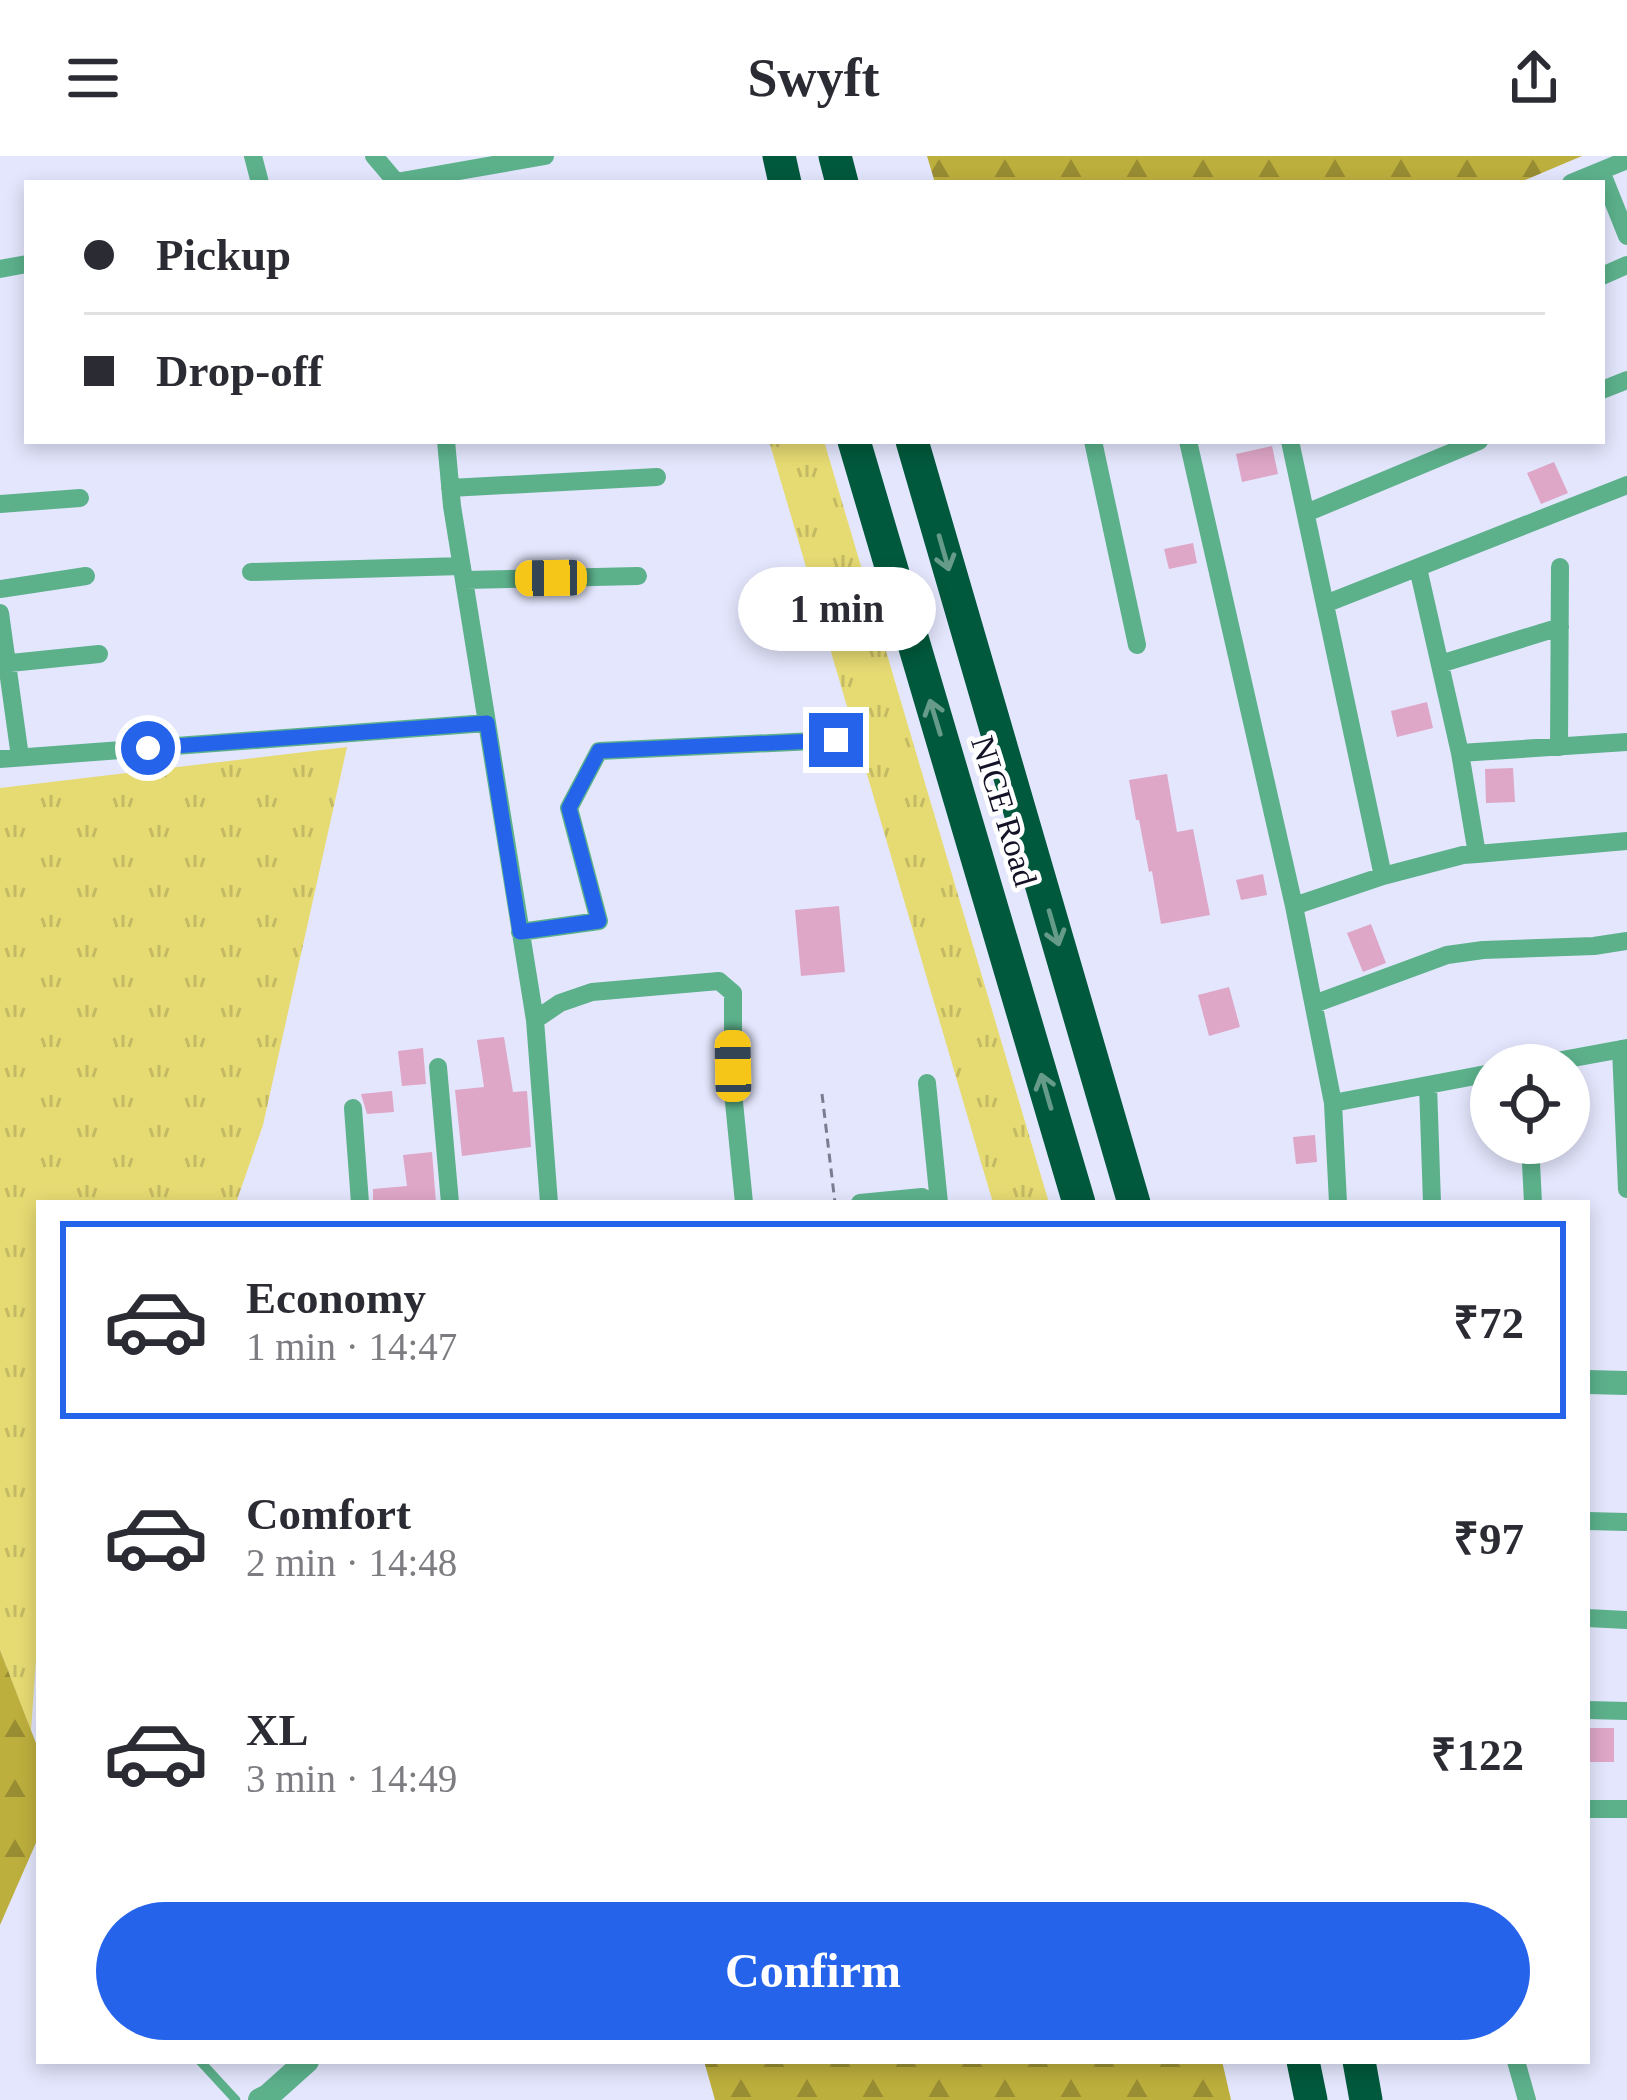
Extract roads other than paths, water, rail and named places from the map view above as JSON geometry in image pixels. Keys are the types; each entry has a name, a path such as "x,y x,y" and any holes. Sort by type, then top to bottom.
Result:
{"highway":[{"name":"NICE Road","path":"855,444 1077,1200"},
{"name":"NICE Road","path":"913,444 1133,1200"},
{"path":"1304,2064 1311,2100"},
{"path":"1360,2064 1366,2100"}],"street":[{"path":"374,156 394,180"},
{"path":"407,180 545,156"},
{"path":"1578,180 1627,160"},
{"path":"1601,171 1605,180"},
{"path":"1605,181 1627,236"},
{"path":"446,444 535,1020 548,1200"},
{"path":"1094,444 1137,644"},
{"path":"1189,444 1334,1103 1338,1200"},
{"path":"1291,444 1383,876"},
{"path":"1306,512 1472,444"},
{"path":"451,488 657,477"},
{"path":"1325,604 1627,485"},
{"path":"0,504 80,498"},
{"path":"1558,747 1560,567"},
{"path":"1418,568 1460,753 1477,854"},
{"path":"251,572 638,576"},
{"path":"0,589 86,576"},
{"path":"0,614 10,758 487,723"},
{"path":"1440,664 1560,627"},
{"path":"3,664 99,654"},
{"path":"520,932 599,921 569,808 599,751 836,740"},
{"path":"1460,753 1627,742"},
{"path":"1294,906 1463,855 1627,841"},
{"path":"1314,1004 1447,955 1627,940"},
{"path":"535,1020 560,1003 592,992 718,981 733,993 733,1092 744,1200"},
{"path":"1590,1054 1624,1048 1627,1189"},
{"path":"438,1067 451,1200"},
{"path":"1334,1103 1470,1077"},
{"path":"928,1083 936,1200"},
{"path":"1428,1085 1432,1200"},
{"path":"352,1108 360,1200"},
{"path":"1531,1164 1533,1200"},
{"path":"891,1200 929,1200"},
{"path":"1590,1382 1627,1383"},
{"path":"1590,1521 1627,1522"},
{"path":"1590,1618 1627,1620"},
{"path":"1590,1710 1627,1711"},
{"path":"1590,1809 1627,1809"},
{"path":"266,2099 304,2064"},
{"path":"1517,2064 1527,2100"}],"lane":[{"path":"203,2064 236,2100"}]}
